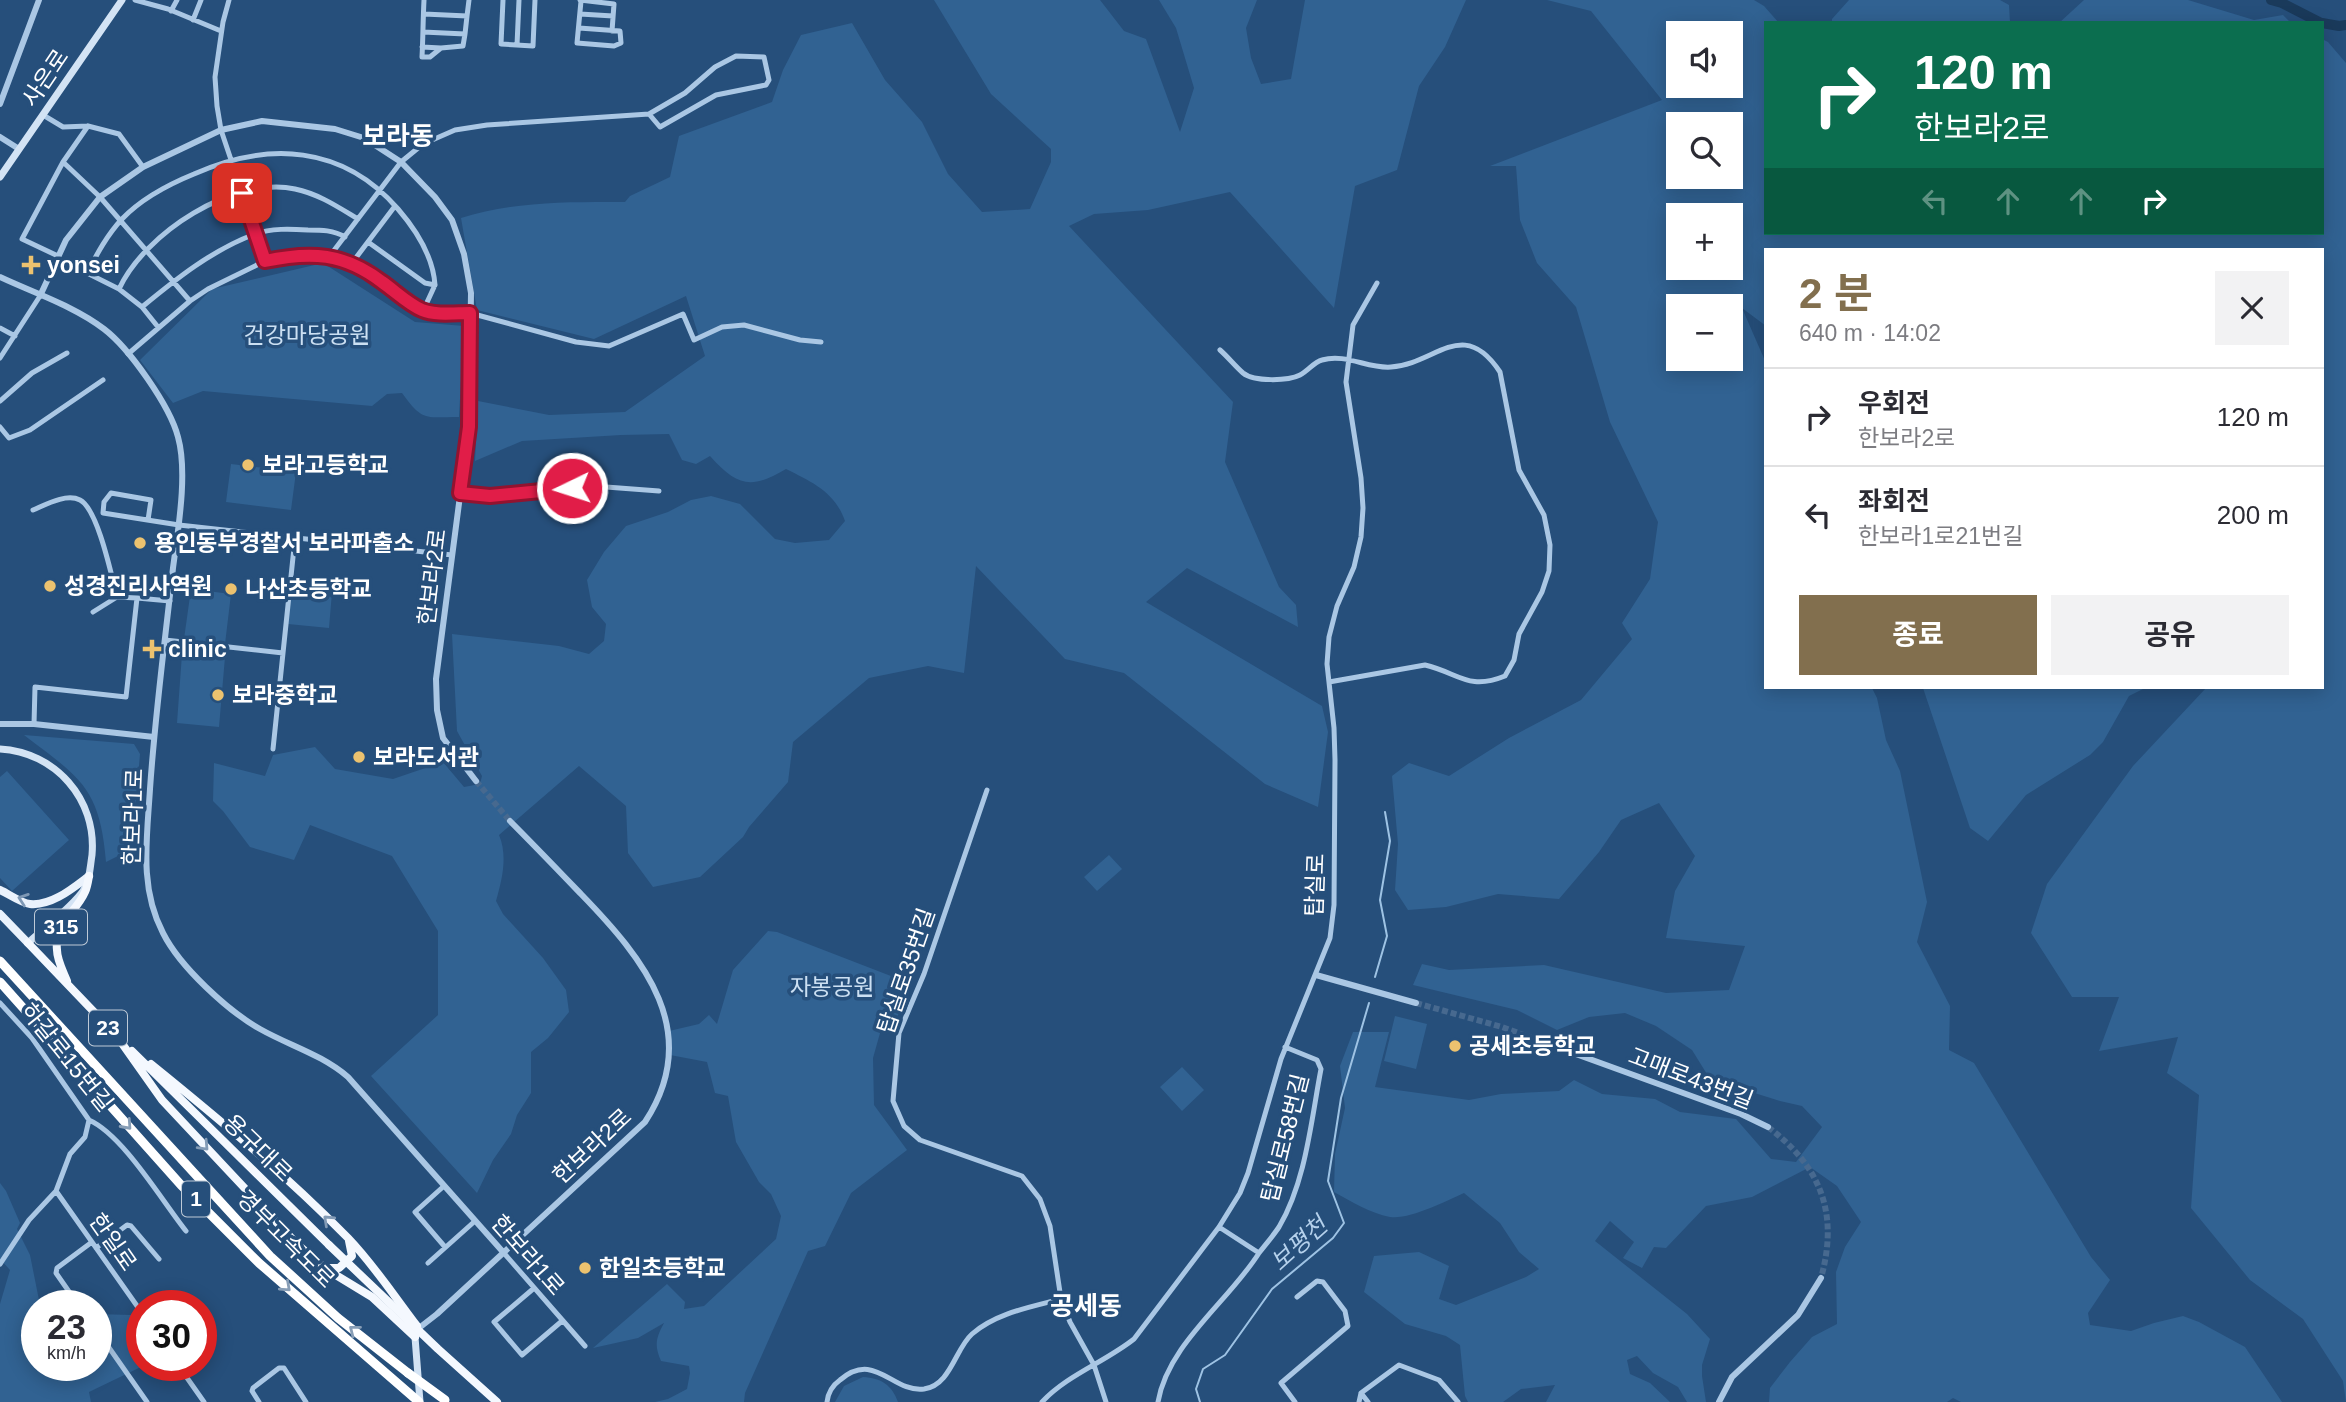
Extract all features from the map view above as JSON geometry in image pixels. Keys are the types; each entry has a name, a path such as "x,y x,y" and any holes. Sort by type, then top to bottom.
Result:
{"highway":[{"name":"315","path":"68,984 57,953 57,943 68,914 85,893 89,876"},
{"name":"용구대로","path":"28,943 116,1035 329,1245 497,1402"},
{"name":"경부고속도로","path":"0,961 270,1256 338,1318 447,1401"},
{"name":"경부고속도로","path":"0,982 181,1185 249,1253 416,1400"},
{"path":"116,1035 230,1128 348,1238 419,1328"},
{"path":"116,1035 162,1100 297,1244 326,1269 372,1297 415,1338"},
{"path":"326,1269 339,1268 352,1256 348,1238"}],"main road":[{"name":"사은로","path":"0,177 122,0"},
{"name":"315","path":"0,749 30,753 61,774 85,806 90,829 92,846 89,876 83,891 28,943"},
{"name":"315","path":"0,890 29,904 45,902 65,893 89,876"},
{"name":"용구대로","path":"0,914 28,943"},
{"path":"416,1400 415,1338 419,1328"}],"street":[{"path":"0,104 39,0"},
{"path":"135,0 222,31"},
{"path":"171,11 177,0"},
{"path":"193,20 201,0"},
{"path":"229,0 215,77 217,106 222,130 265,261"},
{"path":"424,0 422,57 430,57 441,48 463,46 469,0"},
{"path":"503,0 500,44 533,46 535,0"},
{"path":"517,45 519,0"},
{"path":"579,28 620,32 621,43 614,46 577,43 580,1 614,4 612,31"},
{"path":"424,14 467,16"},
{"path":"580,14 613,16"},
{"path":"423,32 465,34"},
{"path":"329,257 401,162 423,144 455,130 486,125 649,114 685,93 715,67 736,56 764,57 769,80 766,85 716,94 660,127 649,114"},
{"path":"44,115 63,127 88,126 119,134 143,167"},
{"name":"한보라2로","path":"40,296 58,256 81,219 100,197 143,167 222,130 262,121 335,129 364,138 401,162 435,197 452,220 464,254 471,293 469,427 436,679 438,710 443,738 476,781"},
{"path":"58,256 22,239 63,162 88,126"},
{"path":"0,137 19,149"},
{"path":"158,327 142,307 119,289 87,273 102,244 121,220 144,199 174,182 231,159 264,153 300,154 335,163 360,177 395,206 417,234 434,272 435,285 423,311"},
{"path":"63,162 100,197 190,301"},
{"path":"119,289 145,249 165,231 188,216 261,187 293,188 318,195 358,219"},
{"path":"352,263 395,206"},
{"path":"142,307 204,260 256,234 284,229 321,230 338,232 345,237"},
{"path":"368,242 425,284 435,285"},
{"path":"128,354 190,301 228,278 265,261 294,255 329,257 352,263 368,271 423,311 470,313 576,342 609,346 683,314 694,340 722,327 744,324 800,340 821,342"},
{"name":"한보라1로","path":"0,277 104,329 128,354 165,406 178,437 182,456 178,525 154,737 145,852 151,906 164,935 228,1008 261,1030 321,1058 348,1077 585,1346"},
{"name":"탑실로","path":"1042,1402 1052,1390 1114,1354 1134,1339 1219,1227 1240,1193 1248,1173 1285,1047 1330,938 1334,905 1335,760 1329,682 1329,637 1354,567 1361,537 1363,508 1346,382 1353,325 1377,283"},
{"path":"0,358 40,296"},
{"path":"0,328 15,336"},
{"path":"1220,350 1245,375 1271,380 1299,376 1320,360 1349,358 1388,368 1420,360 1450,345 1464,345 1480,351 1492,359 1500,372 1519,470 1544,514 1550,545 1549,571 1542,593 1519,634 1514,660 1505,676 1482,683 1465,681 1439,668 1425,665 1329,682"},
{"path":"0,401 32,373 67,353"},
{"path":"0,427 9,438 30,430 103,380"},
{"path":"460,493 490,496 593,486 659,491"},
{"path":"148,520 151,500 111,493 104,502 103,513 178,525 452,555"},
{"path":"33,510 70,498 80,500 86,506 96,523 117,597"},
{"path":"273,750 295,538"},
{"path":"93,612 117,597 170,601"},
{"path":"34,724 35,687 125,697 137,598"},
{"path":"165,640 283,653"},
{"path":"0,724 34,724 154,737"},
{"name":"탑실로35번길","path":"987,790 924,974 899,1033 893,1101 904,1126 920,1140 1022,1176 1040,1199 1050,1226 1061,1299 1070,1322 1094,1365 1106,1402"},
{"name":"한보라2로","path":"419,1328 645,1122 658,1102 666,1079 670,1055 669,1031 652,980 613,927 510,821"},
{"path":"1315,975 1416,1003"},
{"name":"하갈로15번길","path":"0,1003 32,1038 89,1120 97,1123 129,1156 186,1231"},
{"name":"탑실로58번길","path":"1158,1402 1164,1377 1189,1340 1250,1267 1278,1228 1298,1179 1321,1069 1317,1060 1285,1047"},
{"name":"고매로43번길","path":"1562,1049 1741,1114 1768,1127"},
{"path":"0,1264 29,1220 55,1191 70,1154 85,1137 89,1120"},
{"path":"444,1186 415,1212 446,1247"},
{"name":"한일로","path":"55,1191 126,1290"},
{"path":"428,1263 475,1221"},
{"path":"96,1248 127,1225 131,1226 159,1259"},
{"path":"1219,1227 1259,1253"},
{"path":"68,1290 56,1273 57,1268 92,1242"},
{"path":"1719,1402 1731,1377 1798,1315 1821,1278"},
{"path":"1295,1402 1281,1383 1348,1326 1345,1311 1322,1282 1317,1281 1297,1297"},
{"path":"533,1289 494,1322 522,1355 562,1321"},
{"path":"827,1402 835,1384 849,1373 863,1369 879,1371 913,1388 926,1389 947,1374 970,1336 993,1320 1061,1299"},
{"path":"112,1352 147,1402"},
{"path":"1359,1402 1361,1393 1399,1365 1439,1380 1458,1402"},
{"path":"259,1402 252,1391 253,1388 279,1368 284,1368 306,1402"},
{"path":"189,1381 204,1402"},
{"path":"1361,1393 1368,1402"}],"green space":[{"path":"934,0 1100,0 1124,31 1146,39 1180,132 1194,88 1176,28 1159,0 1257,0 1246,28 1251,58 1261,84 1291,79 1305,0 1466,0 1445,47 1419,86 1397,170 1355,186 1334,308 1230,192 1148,210 1094,214 1069,226 1233,402 1225,462 1279,587 1296,605 1298,627 1187,568 1146,602 1322,706 1328,732 1318,807 1265,784 1124,673 1065,659 976,566 964,673 928,666 869,678 793,742 788,782 743,837 700,877 653,887 628,853 626,806 579,766 499,835 504,860 496,901 503,914 543,958 566,990 569,1012 548,1038 531,1052 531,1093 477,1193 371,1076 438,1015 438,931 392,856 310,825 294,860 250,847 213,801 214,763 265,776 273,755 315,747 335,769 393,779 443,762 464,787 480,784 482,776 457,731 452,634 559,646 589,654 604,641 606,624 592,607 587,580 604,552 626,526 668,512 691,500 711,496 740,504 775,539 795,543 829,540 845,521 835,502 822,489 786,469 763,480 745,482 728,474 710,456 696,464 682,460 669,434 522,441 475,461 478,401 549,415 625,412 705,356 686,296 594,339 477,310 461,218 522,205 625,202 630,196 670,177 679,136 772,102 783,70 801,35 852,23 885,80 922,122 948,174 982,212 1030,209 1051,162 1051,149 991,94"},
{"path":"1547,0 1754,0 1764,6 1777,21 1764,21 1764,235 2324,235 2324,40 2346,63 2346,1402 2343,1381 2303,1319 2250,1280 2191,1208 2199,1095 2167,1073 2178,1037 2099,1051 2119,997 2072,997 2031,933 2047,884 2133,766 2205,689 2324,689 2324,248 1764,248 1764,324 1743,309 1743,294 1666,294 1666,371 1743,371 1743,310 1764,358 1764,689 1872,689 1886,740 1900,771 1927,902 1917,942 1950,1006 1949,1050 1974,1063 2091,1257 2110,1280 2088,1313 2090,1325 2131,1331 2183,1316 2199,1322 2245,1347 2282,1402 1961,1402 1953,1398 1947,1402 1769,1402 1770,1388 1790,1362 1812,1337 1837,1324 1836,1272 1845,1247 1861,1222 1837,1186 1810,1167 1752,1197 1706,1206 1666,1248 1654,1247 1642,1268 1623,1258 1634,1242 1610,1221 1595,1241 1687,1314 1710,1339 1702,1365 1706,1402 1687,1402 1678,1387 1653,1373 1637,1356 1627,1360 1630,1374 1650,1383 1670,1402 1546,1402 1555,1385 1521,1389 1503,1402 1468,1402 1465,1396 1460,1345 1446,1336 1405,1324 1364,1292 1374,1256 1419,1252 1449,1266 1439,1299 1456,1305 1526,1277 1539,1269 1519,1252 1500,1223 1464,1193 1407,1216 1390,1217 1361,1207 1334,1192 1335,1154 1345,1108 1340,1066 1353,1032 1389,1032 1375,1087 1469,1100 1501,1094 1559,1091 1574,1080 1602,1094 1655,1099 1680,1112 1736,1119 1771,1159 1796,1162 1822,1127 1802,1106 1710,1079 1692,1050 1656,1026 1625,1013 1589,1017 1557,1030 1517,1010 1413,985 1422,964 1449,970 1544,965 1666,993 1729,990 1745,946 1666,938 1675,891 1695,856 1659,803 1621,820 1599,852 1559,899 1498,894 1446,907 1408,910 1395,890 1398,844 1392,776 1409,763 1449,776 1509,738 1581,700 1632,639 1622,623 1650,579 1658,522 1610,422 1576,307 1537,263 1520,220 1516,166 1490,166 1662,100 1591,11"},
{"path":"1849,0 2000,0 2009,5 2010,21 1832,21"},
{"path":"2084,0 2188,0 2254,20 2283,15 2289,21 2061,21"},
{"name":"건강마당공원","path":"323,263 415,322 464,326 459,417 426,416 415,409 402,393 387,394 372,406 203,391 173,403 140,360 212,289"},
{"path":"231,464 296,472 291,510 226,502"},
{"path":"292,577 333,580 329,628 288,624"},
{"path":"191,589 231,594 225,644 184,639"},
{"path":"182,654 225,657 219,727 177,723"},
{"path":"1923,689 2143,689 2129,696 2103,742 2090,755 2026,795 1988,841 1970,828"},
{"path":"24,735 134,744 140,754 132,849 106,862 99,817 84,786 60,762"},
{"path":"7,771 69,840 12,891 0,878 0,777"},
{"path":"1109,855 1122,869 1097,891 1084,877"},
{"name":"자봉공원","path":"768,931 777,932 909,983 893,1030 882,1026 873,1058 874,1105 907,1150 851,1193 825,1246 808,1251 745,1393 744,1402 655,1402 668,1399 687,1389 690,1373 689,1366 661,1361 657,1342 664,1323 638,1338 593,1348 667,1284 685,1302 684,1309 704,1306 776,1239 781,1216 771,1194 759,1182 736,1142 728,1096 715,1093 707,1062 670,1055 669,1031 699,1024 709,1015 717,1024 733,970"},
{"path":"1395,1016 1427,1024 1416,1069 1384,1061"},
{"path":"1182,1067 1204,1090 1182,1111 1160,1087"},
{"path":"0,1183 20,1223 17,1229 30,1255 37,1290 21,1290 21,1381 112,1381 89,1392 91,1402 0,1402 0,1304 10,1270 0,1259"},
{"path":"112,1314 126,1315 126,1374 112,1381"},
{"path":"863,1377 885,1383 898,1402 835,1402 844,1386"}],"waterway":[{"path":"2271,0 2317,21"},
{"path":"2324,23 2346,25"},
{"name":"보평천","path":"1375,977 1387,936 1380,900 1390,841 1385,812"},
{"name":"보평천","path":"1200,1402 1196,1389 1203,1369 1225,1355 1272,1289 1333,1238 1344,1223 1328,1181 1341,1098 1369,1003"}],"tunnel":[{"path":"476,781 510,821"},
{"path":"1416,1003 1502,1027 1562,1049"},
{"path":"1768,1127 1801,1158 1821,1193 1828,1233 1821,1278"}],"place":[{"name":"yonsei","path":"31,265"},
{"name":"보라고등학교","path":"248,465"},
{"name":"용인동부경찰서 보라파출소","path":"140,543"},
{"name":"성경진리사역원","path":"50,586"},
{"name":"나산초등학교","path":"231,589"},
{"name":"clinic","path":"152,649"},
{"name":"보라중학교","path":"218,695"},
{"name":"보라도서관","path":"359,757"},
{"name":"공세초등학교","path":"1455,1046"},
{"name":"한일초등학교","path":"585,1268"}],"district":[{"name":"보라동","path":"398,136"},
{"name":"공세동","path":"1086,1306"}],"route":[{"path":"242,193 265,261 294,255 329,257 352,263 368,271 423,311 470,313 469,427 460,493 490,496 572,488"}]}
